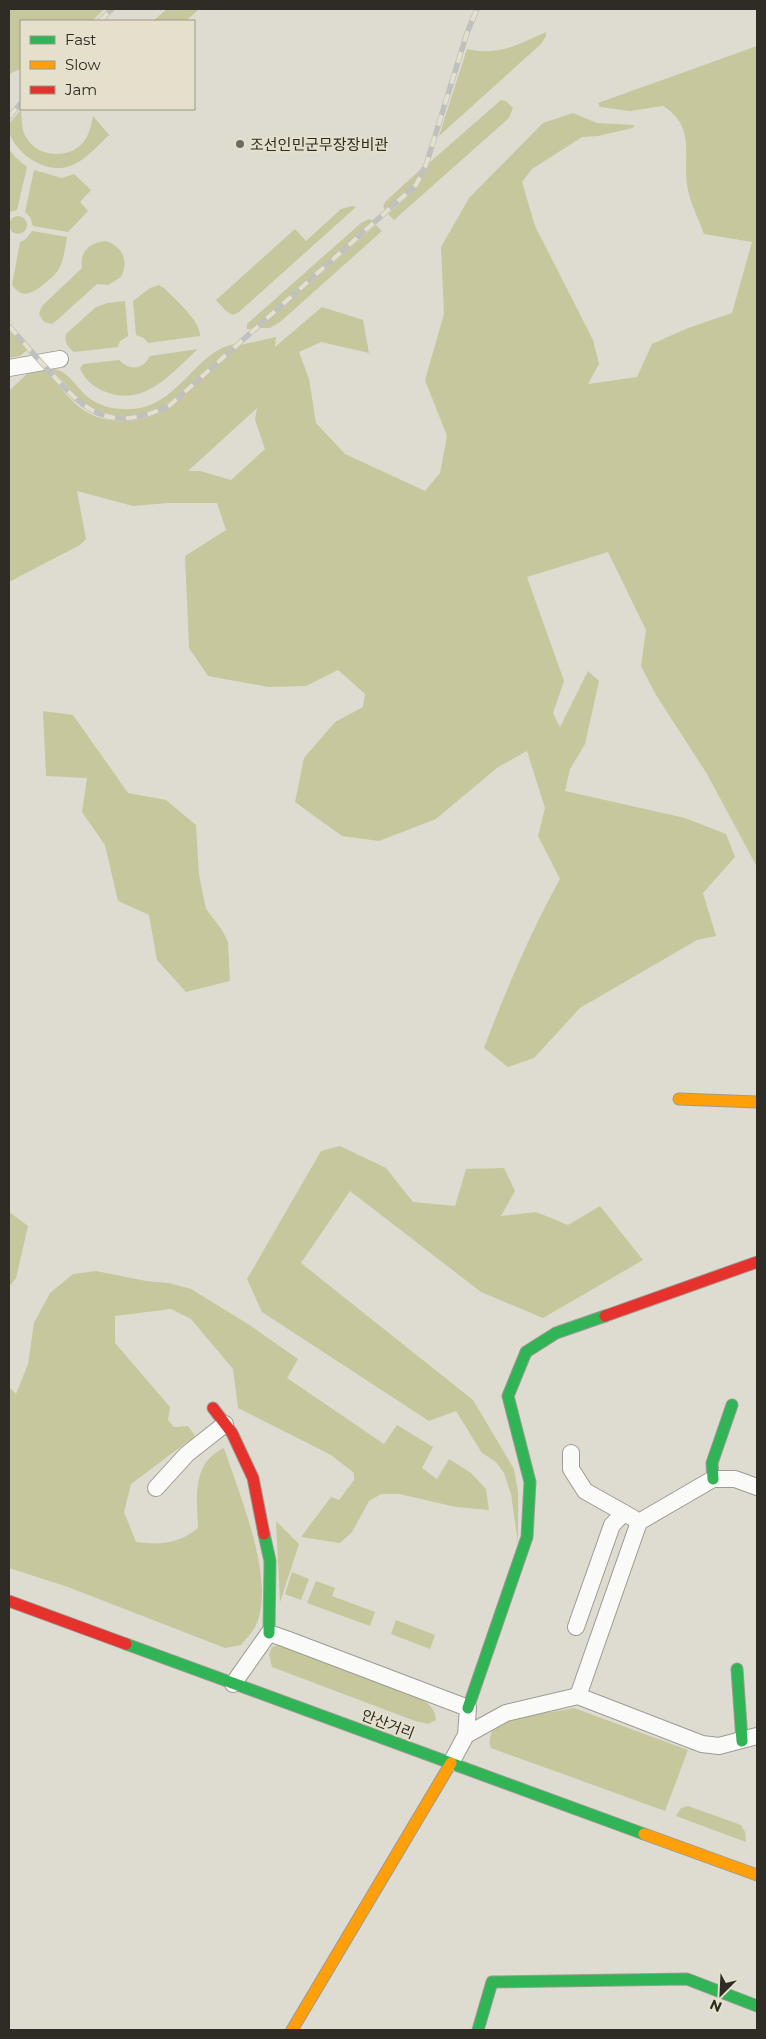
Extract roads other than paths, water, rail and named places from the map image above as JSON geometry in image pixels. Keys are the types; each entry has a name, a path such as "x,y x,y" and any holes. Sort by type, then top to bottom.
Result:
{"street":[{"path":"9,368 60,360"},
{"path":"679,1099 757,1102"},
{"path":"292,2030 451,1764 466,1735 468,1708 527,1537 530,1482 508,1396 526,1352 556,1333 757,1262"},
{"path":"713,1479 712,1463 732,1405"},
{"path":"213,1408 232,1433 253,1478 270,1562 269,1633 233,1684"},
{"path":"156,1488 187,1454 225,1424"},
{"path":"571,1453 571,1469 586,1491 639,1522"},
{"path":"578,1696 639,1522 713,1479 735,1479 757,1487"},
{"path":"576,1627 612,1525 624,1513"},
{"name":"안산거리","path":"9,1601 757,1875"},
{"path":"269,1633 468,1708"},
{"path":"466,1735 506,1713 578,1696 702,1744 719,1746 750,1739 737,1669"},
{"path":"478,2030 492,1982 687,1979 757,2006"}],"railway":[{"path":"101,20 112,9"},
{"path":"9,326 64,387 89,409 102,415 116,418 132,418 169,406 416,185 426,165 467,33 477,9"},
{"path":"9,117 20,104"}],"place":[{"name":"조선인민군무장장비관","path":"240,144"}]}
